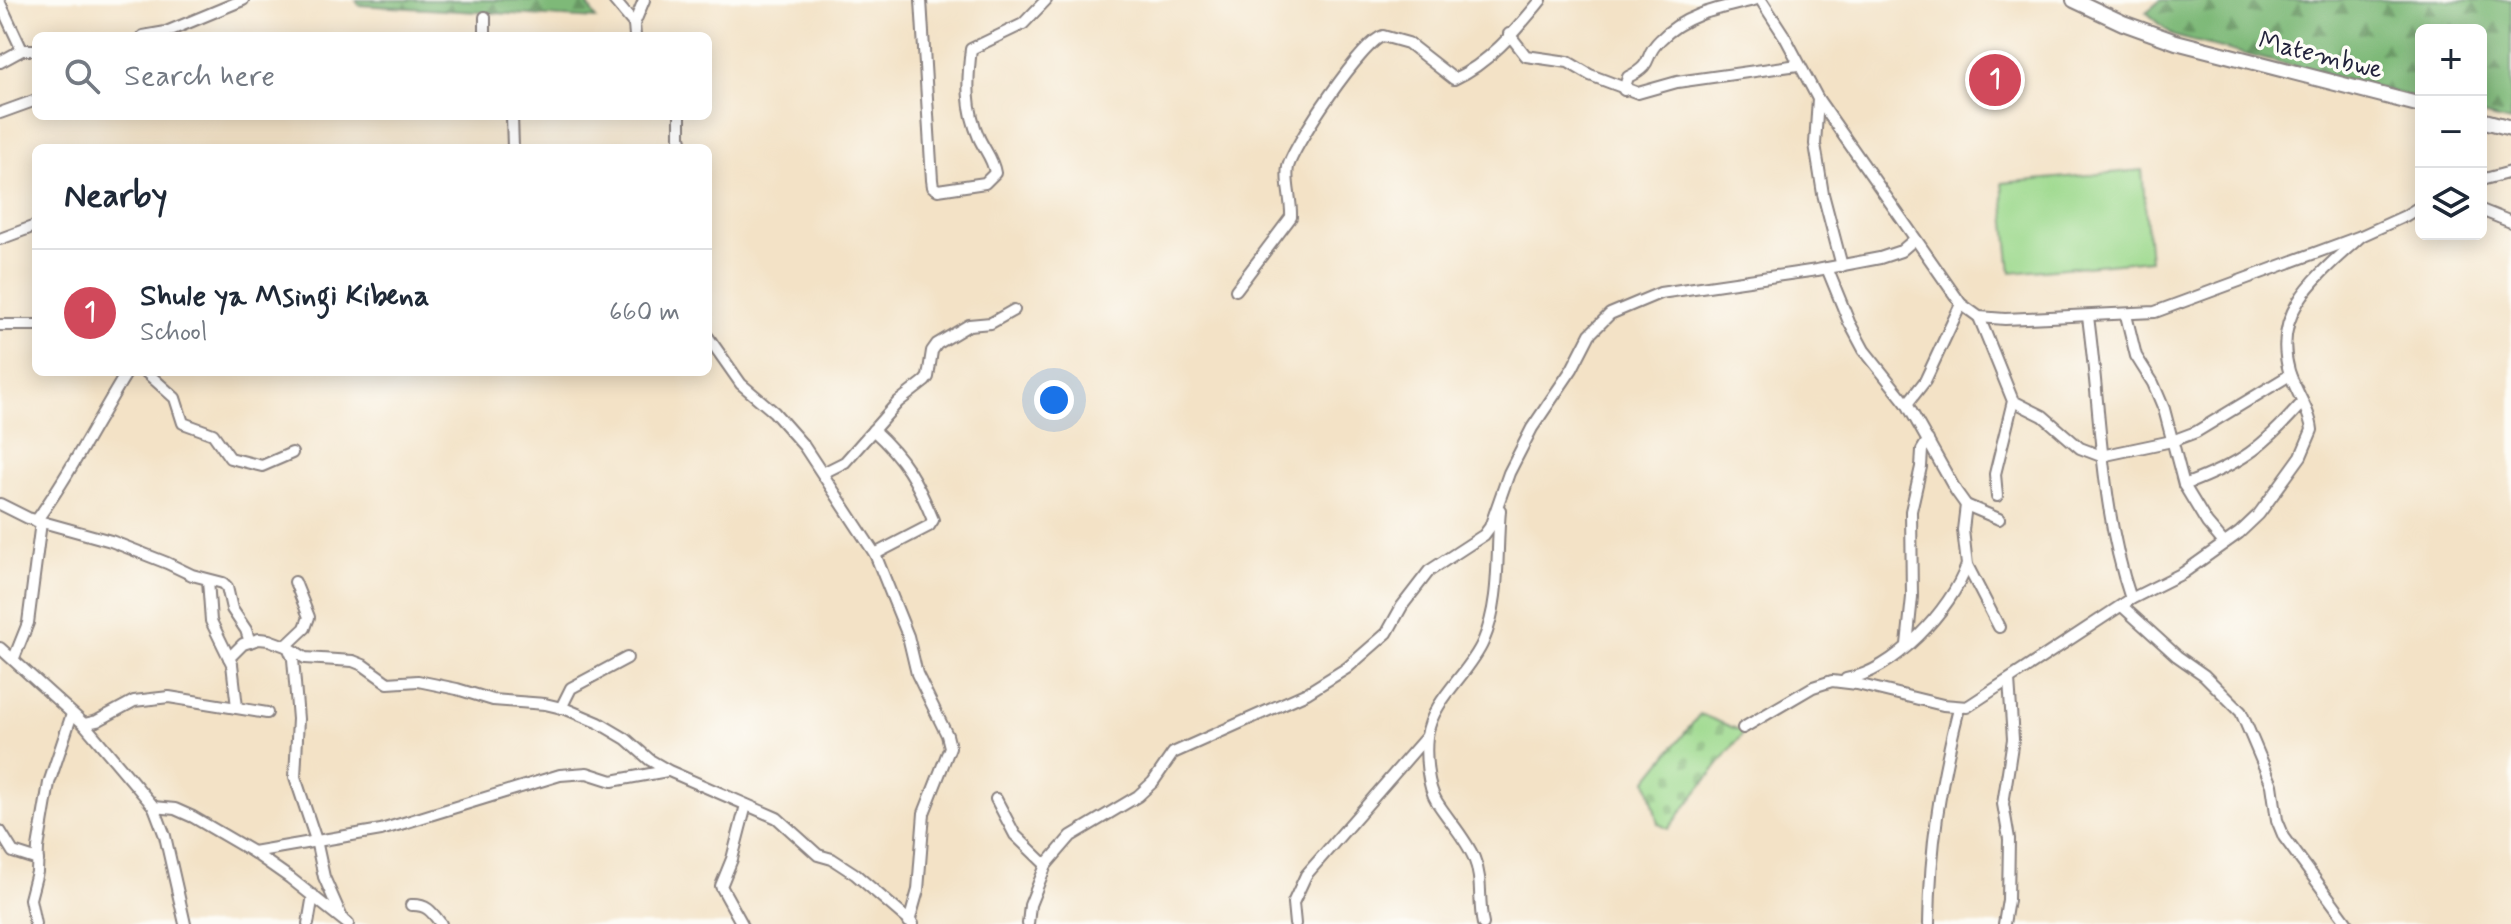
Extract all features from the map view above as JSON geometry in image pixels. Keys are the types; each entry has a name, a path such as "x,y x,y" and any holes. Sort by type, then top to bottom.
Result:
{"main road":[{"name":"Matembwe","path":"2074,0 2108,17 2176,42 2415,103"},
{"path":"2487,122 2511,128"}],"street":[{"path":"166,32 243,0"},
{"path":"614,0 634,24"},
{"path":"635,32 634,24 644,0"},
{"path":"921,0 932,180 935,189 942,190 985,183 995,173 967,100 971,49 1023,24 1046,0"},
{"path":"1236,290 1291,217 1288,174 1291,159 1341,80 1369,44 1383,36 1408,43 1454,79 1503,45 1509,34 1541,0"},
{"path":"1624,90 1628,77 1645,68 1652,48 1676,26 1689,18 1754,0"},
{"path":"1761,0 1818,99 1961,304 1979,317 2013,401 1995,474 1997,496"},
{"path":"0,3 22,50"},
{"path":"485,17 485,32"},
{"path":"1509,34 1526,56 1568,62 1624,90 1638,93 1677,82 1798,65"},
{"path":"0,62 22,50 32,50"},
{"path":"1818,99 1815,144 1831,228 1842,266"},
{"path":"0,113 32,101"},
{"path":"512,120 513,144"},
{"path":"680,120 683,144"},
{"path":"2487,178 2511,172"},
{"path":"1979,317 2088,317 2164,309 2361,236 2415,210"},
{"path":"2487,212 2511,222"},
{"path":"2405,216 2415,214"},
{"path":"0,239 32,227"},
{"path":"1832,681 1959,708 1975,703 2126,603 2183,573 2259,514 2301,456 2312,430 2290,375 2284,352 2285,330 2296,303 2319,275 2361,236"},
{"path":"1028,924 1030,905 1046,865 1071,836 1138,796 1153,782 1173,753 1307,693 1357,659 1387,633 1402,606 1429,571 1484,535 1532,428 1572,369 1590,334 1610,314 1660,293 1842,266 1892,255 1915,239"},
{"path":"1827,268 1864,350 1907,404 1966,505 1963,548 1967,565 1999,627"},
{"path":"1907,404 1925,381 1961,304"},
{"path":"823,473 845,462 898,402 928,377 929,361 937,344 969,325 991,323 1014,310"},
{"path":"2126,315 2136,356 2156,390 2184,485 2207,523 2224,543"},
{"path":"2088,317 2101,425 2101,456 2126,603 2177,656 2204,675 2241,712 2272,785 2277,820 2284,837 2348,924"},
{"path":"0,325 32,325"},
{"path":"229,658 243,644 269,640 316,661 353,661 388,683 418,681 493,700 561,708 612,731 669,771 777,818 818,855 832,859 855,874 911,923 918,890 924,813 950,747 917,674 908,636 875,554 823,473 787,425 741,384 712,343"},
{"path":"2013,401 2043,416 2080,448 2101,456 2172,441 2207,426 2290,375"},
{"path":"14,658 28,623 39,522 125,376"},
{"path":"150,376 175,398 183,423 213,434 230,458 262,466 292,453"},
{"path":"2184,485 2245,458 2276,433 2302,403"},
{"path":"873,430 904,461 933,520 929,526 875,554"},
{"path":"1907,645 1912,597 1911,511 1922,450 1928,440"},
{"path":"1295,924 1293,903 1306,875 1427,736 1434,717 1482,645 1497,587 1502,491"},
{"path":"0,504 39,522 111,541 208,580 223,583 227,587 232,609 250,642"},
{"path":"1966,505 1999,519"},
{"path":"1743,728 1813,687 1858,677 1887,664 1946,604 1961,582 1967,565"},
{"path":"208,580 211,621 229,658 237,707"},
{"path":"287,647 305,628 309,617 295,582"},
{"path":"287,647 293,659 297,705 295,777 316,840 321,869 345,921"},
{"path":"0,648 84,724 154,807 165,836 185,924"},
{"path":"561,708 571,688 627,658"},
{"path":"2004,924 2008,900 2009,839 2003,804 2013,739 2009,680"},
{"path":"84,724 110,715 126,703 152,698 197,700 267,713"},
{"path":"1929,924 1930,860 1936,814 1959,708"},
{"path":"35,924 29,905 49,783 72,714"},
{"path":"1427,736 1431,787 1436,801 1464,839 1475,860 1481,883 1483,924"},
{"path":"253,852 381,830 560,775 587,773 612,781 669,771"},
{"path":"996,799 1015,835 1046,865"},
{"path":"742,924 721,886 732,859 746,805"},
{"path":"154,807 175,809 193,817 253,852 345,921"},
{"path":"0,831 13,852 38,860"},
{"path":"308,924 313,895"},
{"path":"411,905 427,907 441,924"}],"green space":[{"path":"356,0 585,0 596,19 359,5"},
{"path":"2161,0 2511,0 2511,122 2487,116 2487,24 2415,24 2415,97 2174,36 2146,12"},
{"path":"2142,170 2150,260 2011,273 2002,183"},
{"path":"1700,714 1744,732 1668,829 1658,823 1647,780"}],"place":[{"name":"Shule ya Msingi Kibena","path":"1995,80"}]}
